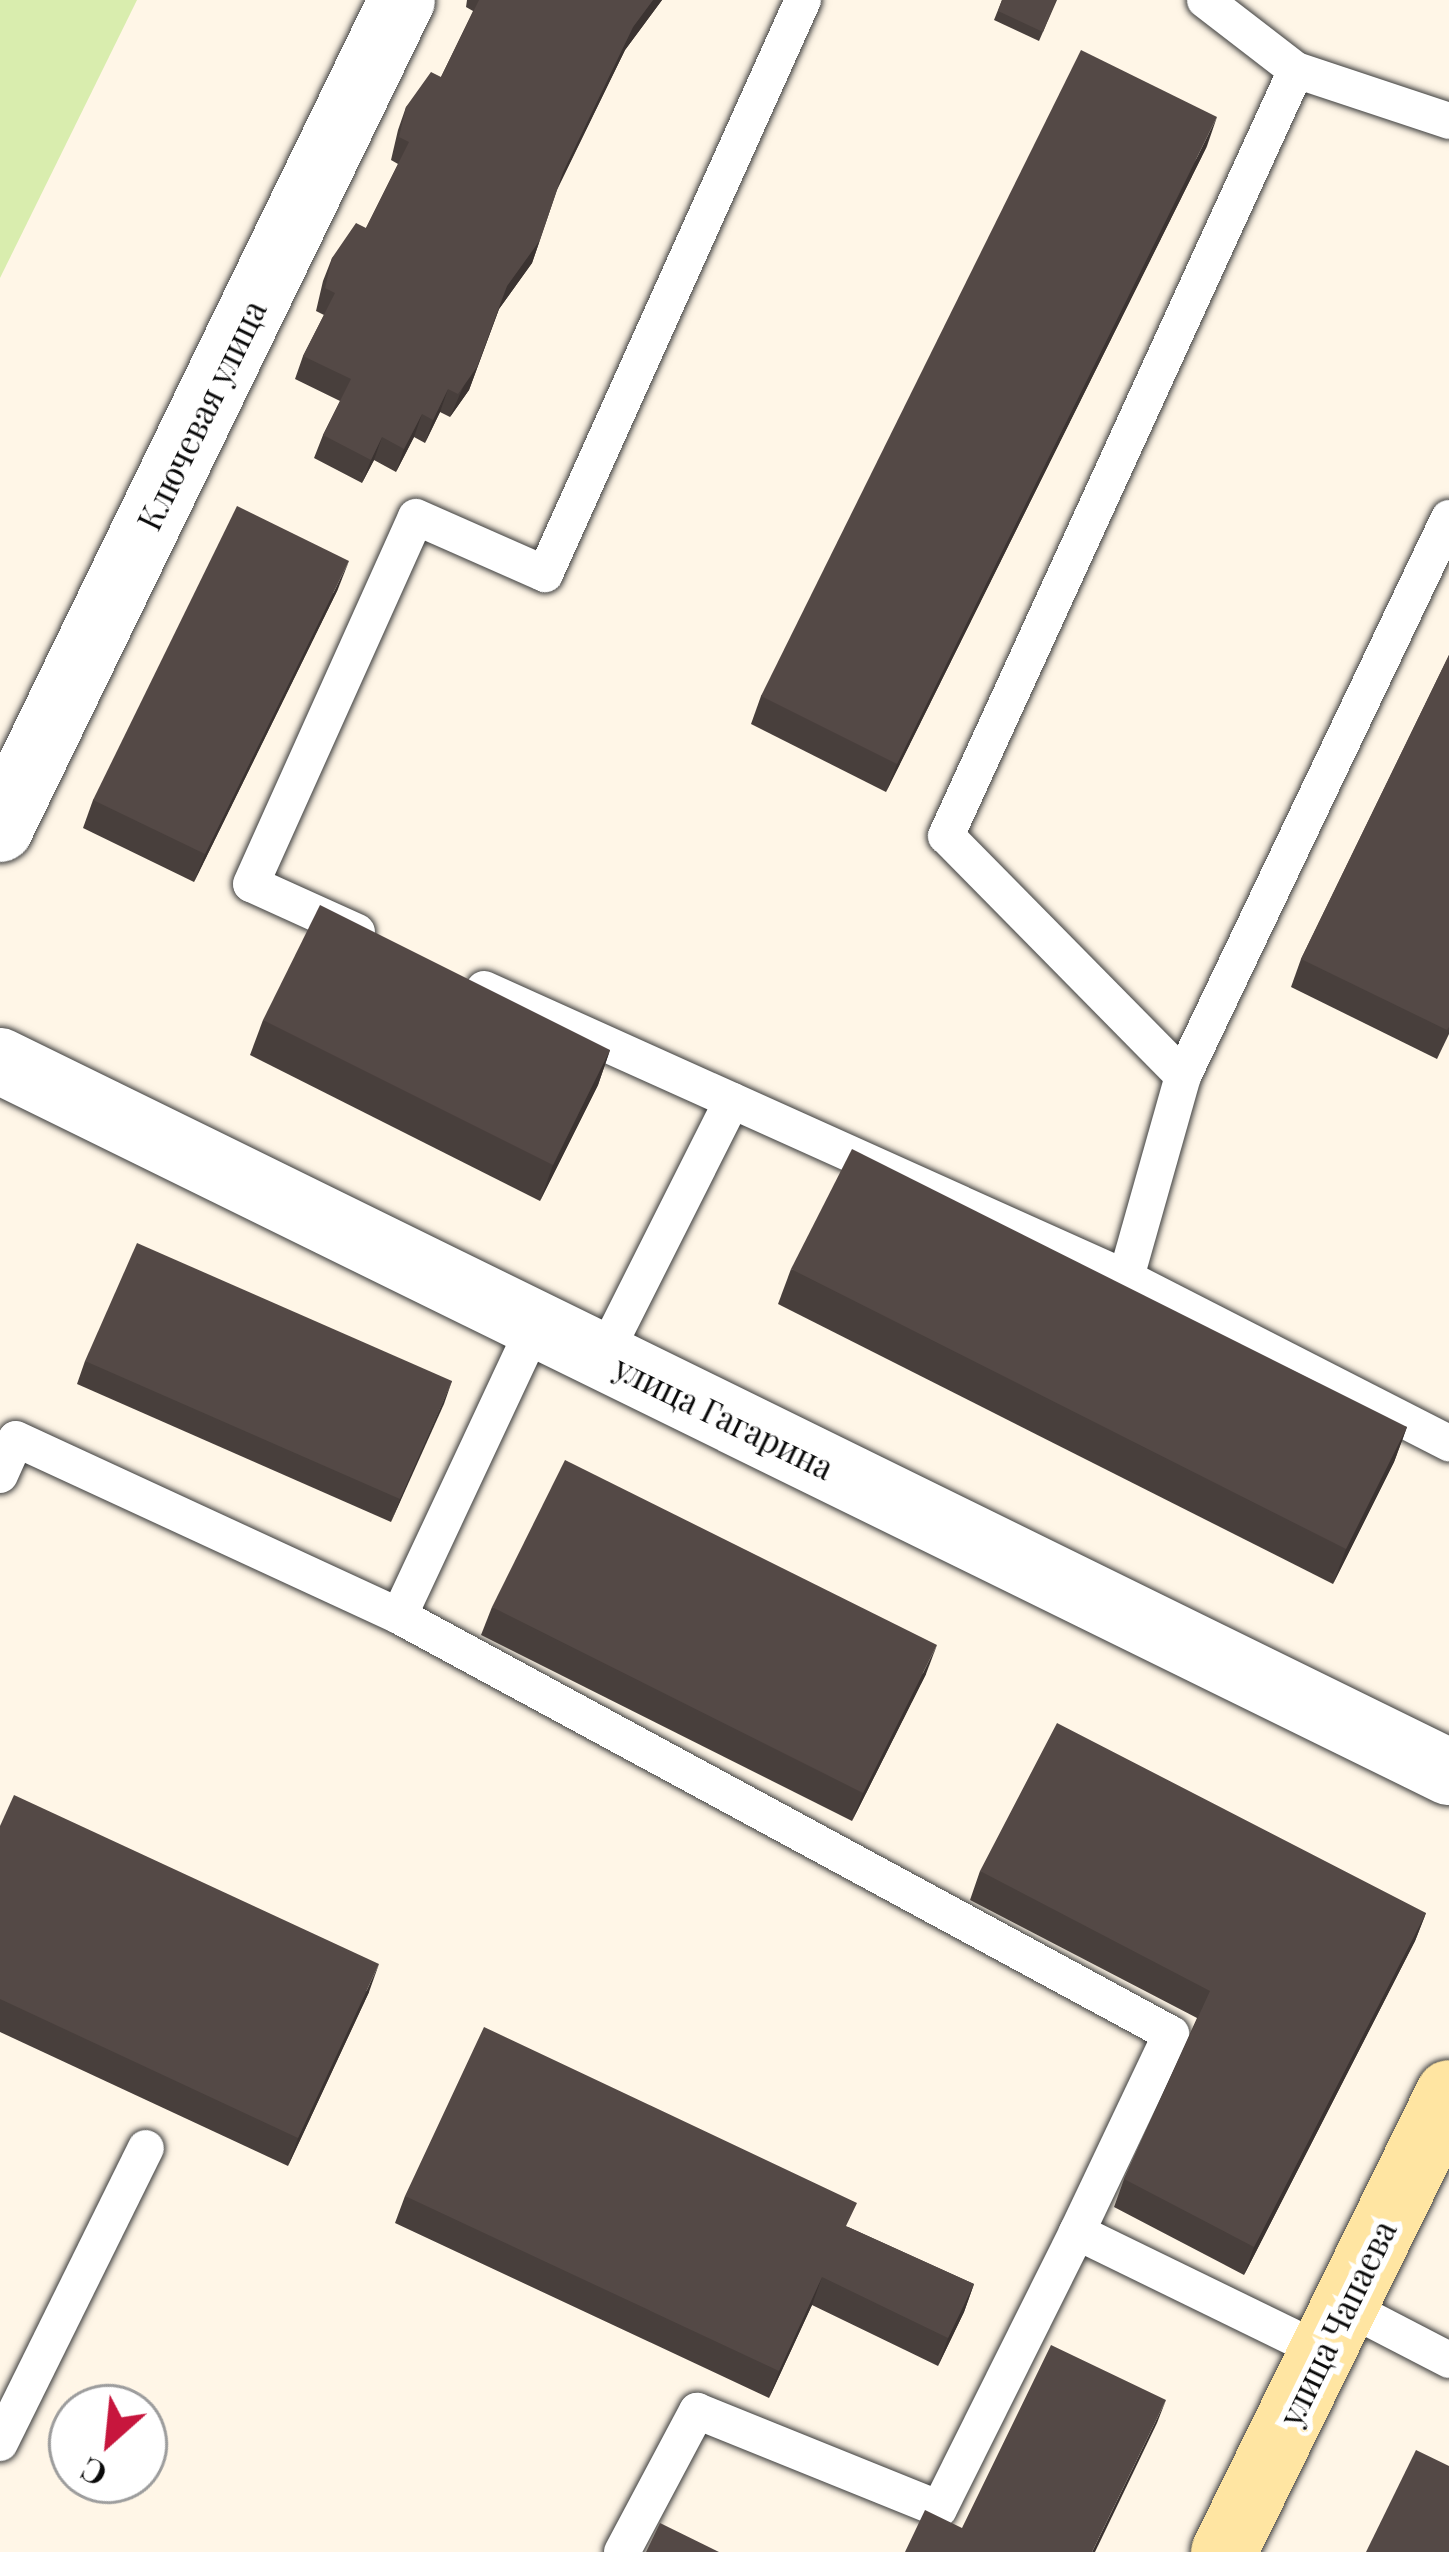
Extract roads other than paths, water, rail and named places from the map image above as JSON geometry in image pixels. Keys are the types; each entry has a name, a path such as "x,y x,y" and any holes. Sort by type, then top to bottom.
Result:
{"main road":[{"name":"улица Чапаева","path":"1224,2552 1449,2093"}],"street":[{"name":"Ключевая улица","path":"0,829 402,0"},
{"name":"улица Гагарина","path":"0,1061 1449,1772"}],"lane":[{"path":"382,943 250,884 416,517 544,574 802,0"},
{"path":"1205,0 1296,70 1449,122"},
{"path":"1183,1076 946,836 1296,70"},
{"path":"1126,1278 1183,1076 1449,518"},
{"path":"447,973 1126,1278 1449,1443"},
{"path":"603,1357 732,1101"},
{"path":"399,1616 536,1323"},
{"path":"0,1475 16,1439 399,1616 1171,2034 939,2509 698,2411 622,2552"},
{"path":"0,2443 146,2148"},
{"path":"1077,2232 1334,2329 1449,2360"}]}
